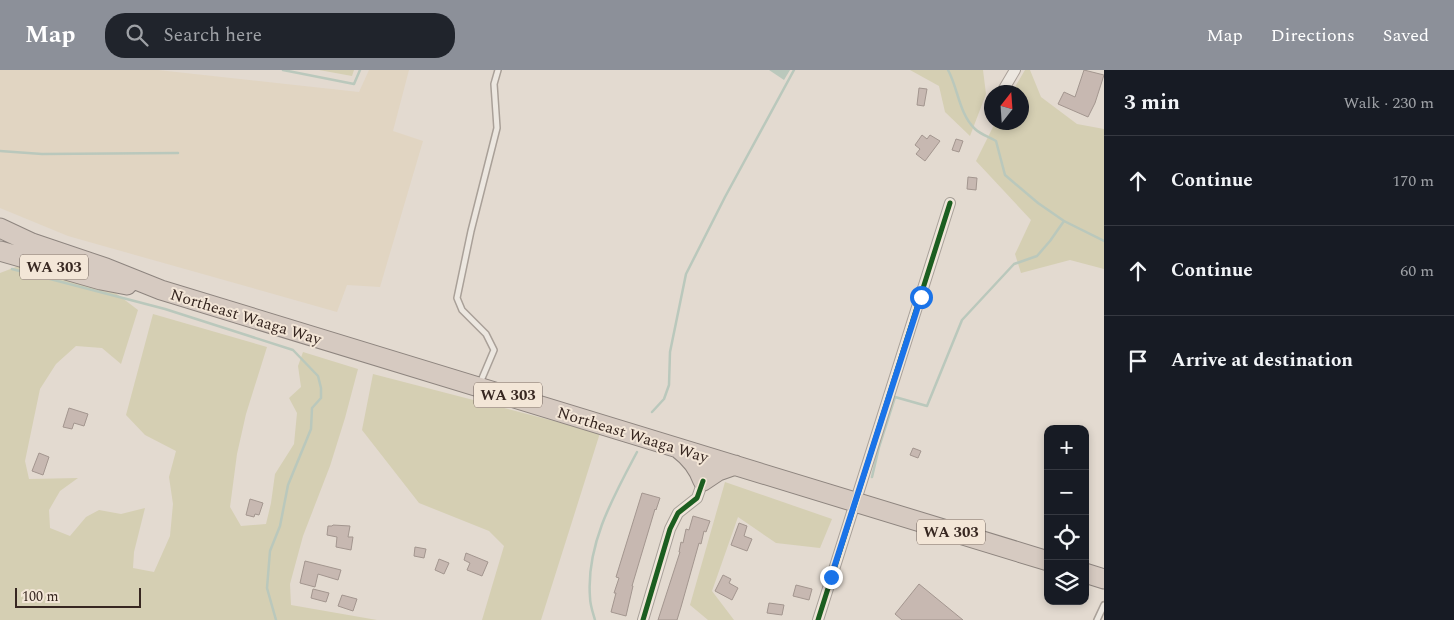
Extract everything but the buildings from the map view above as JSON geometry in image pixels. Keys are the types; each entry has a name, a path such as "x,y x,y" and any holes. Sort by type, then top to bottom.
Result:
{"highway":[{"path":"0,228 32,244"},
{"name":"WA 303","path":"0,234 106,268 161,290"},
{"name":"WA 303","path":"2,253 101,280 161,290"},
{"name":"Northeast Waaga Way","path":"161,290 1045,560"},
{"path":"677,447 688,455 703,481 718,471 734,465"},
{"path":"1089,574 1104,580"}],"street":[{"path":"1006,85 1015,70"},
{"path":"818,620 950,203"},
{"path":"643,620 672,526 678,513 697,498 703,481"}],"lane":[{"path":"479,386 494,350 486,334 462,310 457,298 471,231 497,128 494,84 498,70"},
{"path":"1097,620 1104,605"}],"shaded area":[{"path":"0,70 158,70 359,92 369,70 409,70 393,131 423,141 380,287 347,285 337,312 68,236 0,208"},
{"path":"319,70 354,70 352,76"},
{"path":"769,70 790,70 784,80"},
{"path":"910,70 983,70 984,99 970,136 945,112 939,86"},
{"path":"1025,70 1030,70 1041,97 1077,124 1104,129 1104,269 1070,260 1021,273 1015,254 1031,220 976,161 992,130 1029,130 1029,85 1016,85"},
{"path":"21,265 113,291 138,310 121,364 102,348 76,346 56,364 40,389 25,461 29,479 78,478 60,491 49,510 50,528 70,536 86,517 99,510 121,514 145,508 134,552 133,568 154,572 170,536 173,504 169,477 176,451 145,435 126,415 153,314 267,347 246,414 237,454 230,507 241,526 266,524 275,474 294,444 297,413 289,398 301,387 298,366 303,352 358,369 330,466 303,536 290,584 291,605 377,620 0,620 0,273"},
{"path":"373,374 600,433 541,620 482,620 504,546 489,531 419,503 362,430"},
{"path":"725,482 832,519 820,548 776,543 738,517 712,591 734,620 708,620 690,605"}],"waterway":[{"path":"283,70 354,84 360,70"},
{"path":"652,412 664,399 669,385 670,352 686,274 725,197 794,70"},
{"path":"948,70 965,116 975,129 996,141 1005,175 1038,203 1064,221 1104,241"},
{"path":"0,151 42,154 178,153"},
{"path":"872,477 879,447 895,397 927,406 962,320 1014,264 1037,256 1064,221"},
{"path":"12,269 165,309 293,350 318,376 321,398 312,408 311,429 288,485 280,526 270,551 267,588 276,620"},
{"path":"595,620 590,600 592,559 603,522 637,452"}],"cycle path":[{"path":"818,620 950,203"},
{"path":"643,620 670,529 678,513 697,498 703,481"}],"route":[{"path":"831,577 921,297"}]}
